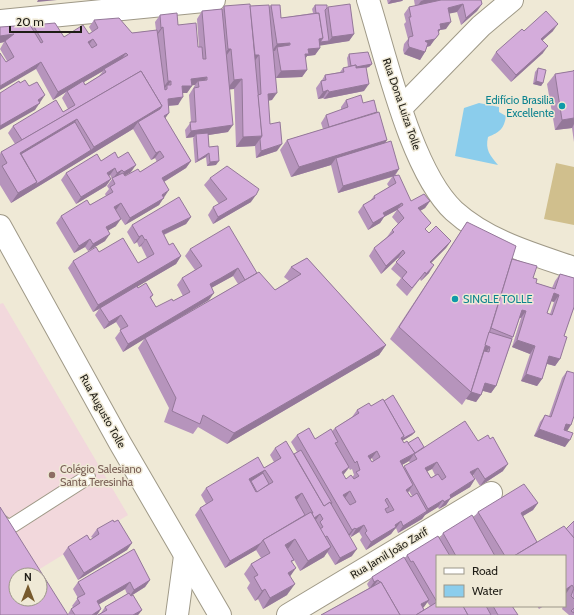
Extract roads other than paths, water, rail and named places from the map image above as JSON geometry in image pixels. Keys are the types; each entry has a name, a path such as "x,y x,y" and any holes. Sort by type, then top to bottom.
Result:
{"street":[{"path":"0,21 214,0"},
{"name":"Rua Dona Luiza Tolle","path":"368,0 401,108 416,149 433,184 454,211 490,236 574,268"},
{"path":"401,108 481,26 512,0"},
{"name":"Rua Augusto Tolle","path":"0,226 185,556 220,615"},
{"name":"Rua Jamil João Zarif","path":"288,615 491,493"},
{"path":"177,615 185,556"}],"lane":[{"path":"0,521 8,526 13,525 88,477"}],"water":[{"path":"479,103 499,107 499,112 506,116 503,127 498,132 488,137 487,142 489,152 498,165 455,156 464,108"}],"place":[{"name":"Edifício Brasilia Excellente","path":"562,106"},
{"name":"SINGLE TOLLE","path":"455,299"},
{"name":"Colégio Salesiano Santa Teresinha","path":"52,475"}]}
